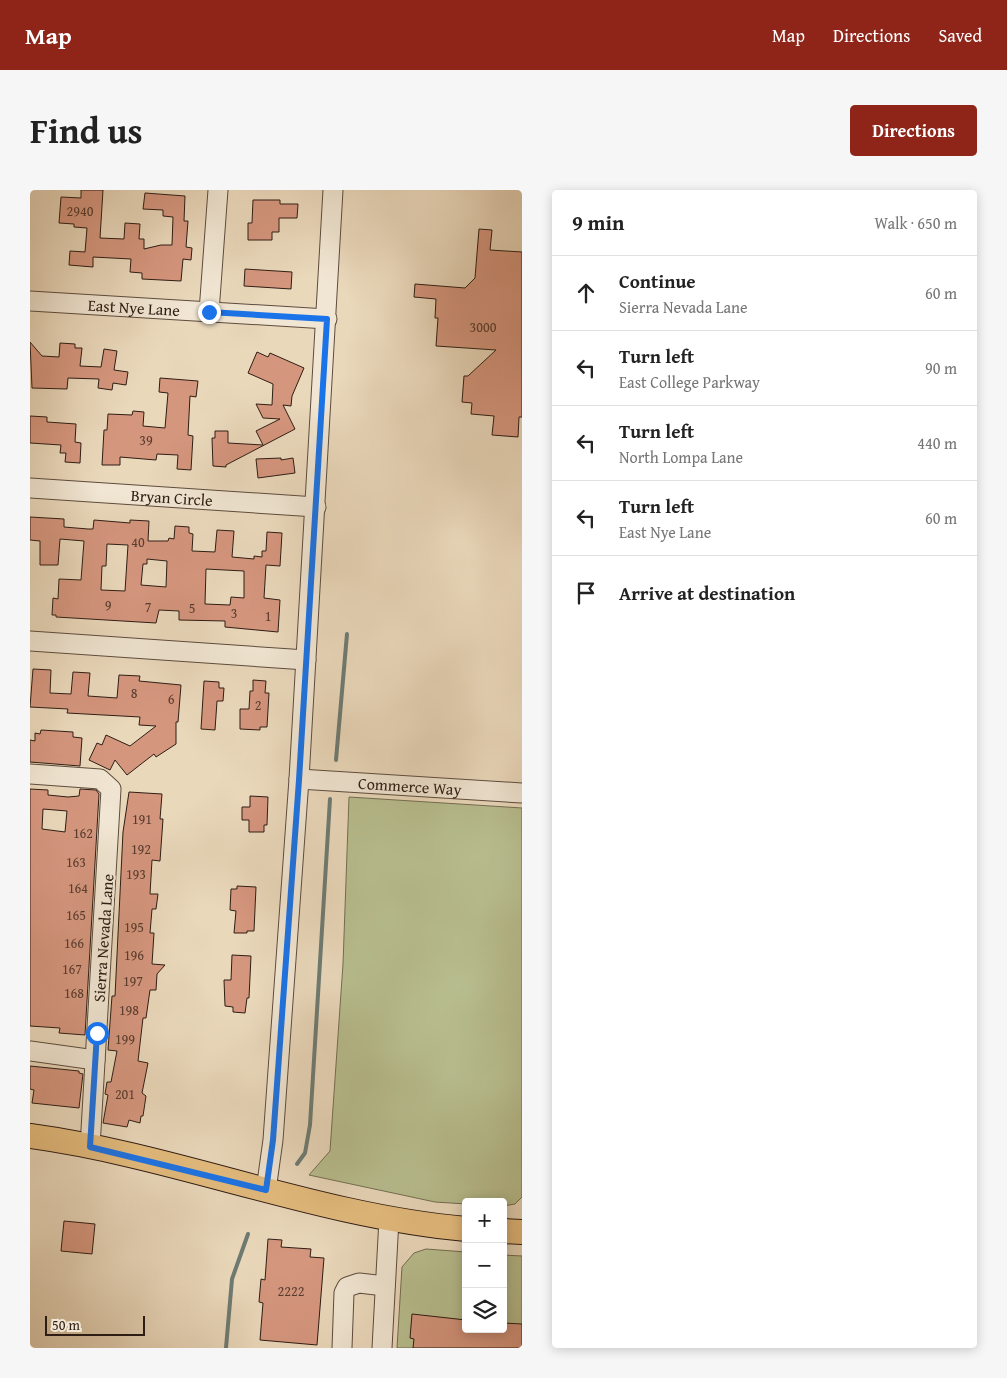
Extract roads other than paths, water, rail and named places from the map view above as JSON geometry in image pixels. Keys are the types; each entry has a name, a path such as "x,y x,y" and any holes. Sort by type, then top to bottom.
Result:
{"main road":[{"path":"30,1136 90,1147 389,1219 462,1228"},
{"path":"507,1231 522,1232"}],"street":[{"path":"209,312 218,190"},
{"path":"266,1190 273,1140 299,780 333,190"},
{"name":"East Nye Lane","path":"30,301 327,319"},
{"name":"Bryan Circle","path":"30,488 316,507"},
{"path":"30,641 306,660"},
{"name":"Sierra Nevada Lane","path":"30,774 100,779 111,790 90,1147"},
{"name":"Commerce Way","path":"299,780 522,793"},
{"path":"30,1052 95,1060"},
{"path":"382,1348 389,1219"},
{"path":"342,1348 344,1293 347,1287 359,1283 385,1286"}],"waterway":[{"path":"336,760 347,634"},
{"path":"297,1164 305,1153 310,1125 330,799"},
{"path":"226,1348 232,1279 248,1234"}]}
